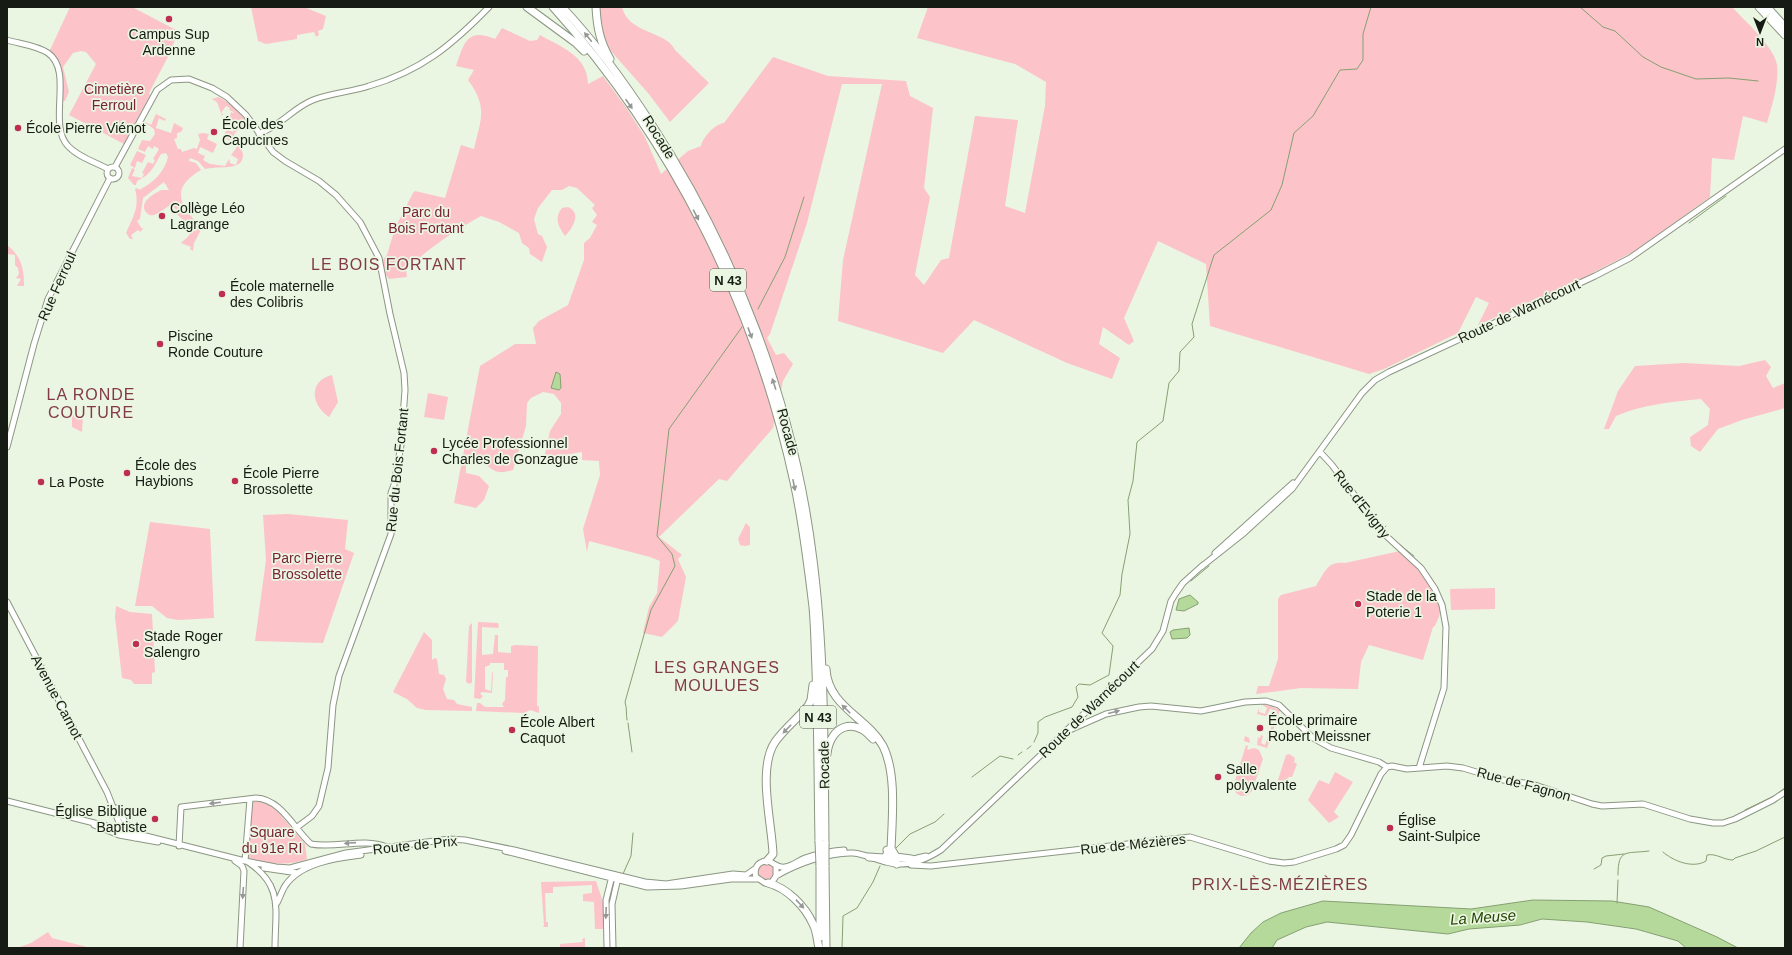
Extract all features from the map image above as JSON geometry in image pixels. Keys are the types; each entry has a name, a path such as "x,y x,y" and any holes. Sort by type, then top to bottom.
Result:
{"highway":[{"path":"527,7 576,43 613,82"},
{"name":"N 43","path":"553,7 613,82 658,148 696,215 719,259 744,318 760,362 779,423 794,483 806,549 814,629 822,843 820,948"},
{"name":"Rocade","path":"562,7 614,70 635,100 668,150 703,211 747,307 766,358 786,420 801,482 813,558 822,652 824,784 822,843"},
{"path":"596,7 598,31 603,48 635,100"},
{"path":"1759,7 1785,35"},
{"path":"1767,7 1785,27"},
{"path":"767,861 773,854 767,774 768,756 775,742 803,712 811,700 814,675 814,629"},
{"path":"822,652 825,659 828,682 837,699 852,715 877,736 887,755 892,778 889,842 896,857 911,859"},
{"path":"824,784 827,750 831,736 835,732 847,726 860,728 868,734 879,749 888,772 889,842 891,860 868,855"},
{"path":"868,855 882,852 889,842"},
{"path":"822,865 826,915 826,948"},
{"path":"768,883 783,889 805,910 814,924 820,948"}],"street":[{"path":"259,134 276,125 301,106 312,100 368,87 418,66 453,43 489,7"},
{"path":"7,40 23,44 49,54 56,63 59,71 61,89 60,129 67,146 108,169 115,167 119,171 118,175 114,178 110,178 108,169"},
{"name":"Rue du Bois Fortant","path":"115,167 153,95 163,84 178,79 189,79 212,88 227,97 246,114 273,152 285,162 319,181 344,202 360,222 379,258 404,373 405,390 402,437 394,486 391,493 392,504 389,540 339,676 333,705 328,768 319,806 312,816 296,828"},
{"name":"Route de Warnécourt","path":"891,860 903,861 924,858 941,850 1152,649 1163,631 1171,601 1183,583 1303,475 1362,393 1380,376 1600,274 1630,258 1785,149"},
{"name":"Rue Ferroul","path":"7,447 34,344 48,299 110,178"},
{"name":"Rue d'Evigny","path":"1320,452 1332,465 1378,528 1421,568 1435,589 1442,605 1446,627 1444,688 1419,768"},
{"name":"Avenue Carnot","path":"7,602 107,792 124,821 137,836"},
{"name":"Rue de Fagnon","path":"1065,732 1117,711 1139,707 1202,711 1245,702 1272,702 1284,709 1314,738 1334,750 1379,762 1387,767 1392,766 1407,769 1447,766 1463,768 1503,780 1532,784 1602,806 1643,804 1690,819 1713,823 1723,823 1735,819 1773,800 1785,792"},
{"name":"Rue d'Evigny","path":"1424,753 1426,767"},
{"name":"Rue de Mézières","path":"891,860 930,866 1190,837 1269,861 1287,863 1336,849 1346,842 1381,774 1387,767"},
{"name":"Avenue Carnot","path":"107,792 122,830"},
{"path":"179,845 181,807 265,798 274,804 311,844 373,843 388,849"},
{"path":"245,861 250,799"},
{"path":"7,801 86,821 107,828 122,836 137,836"},
{"path":"107,828 115,824 118,818"},
{"path":"122,830 124,821"},
{"path":"107,828 122,830 137,836 283,869"},
{"name":"Route de Warnécourt","path":"891,860 924,858 955,836"},
{"name":"Route de Prix","path":"277,903 285,886 298,873 325,862 388,849 449,839 464,840 514,850 612,877 666,884 718,876 746,875 756,868 760,862 767,861"},
{"path":"179,845 252,865 283,869"},
{"name":"Route de Prix","path":"283,869 346,853 388,849"},
{"path":"767,861 776,867 785,867 807,858 835,851 856,850 868,855"},
{"path":"768,883 776,876 810,861 851,853 868,855"},
{"path":"933,855 931,860 936,865"},
{"path":"924,858 936,865"},
{"path":"924,858 925,864 930,866"},
{"path":"235,861 242,866 244,871 240,948"},
{"path":"245,861 259,870 268,880 277,903 275,948"},
{"path":"298,873 300,869 312,862"},
{"path":"776,867 776,876"},
{"path":"756,868 755,874 758,879"},
{"name":"Route de Prix","path":"283,869 298,873"},
{"path":"607,948 606,900 612,877"},
{"path":"613,948 611,914 618,878"},
{"name":"Route de Prix","path":"618,878 647,887 667,887 731,879 758,879 768,883"}],"green space":[{"name":"Cimetière Ferroul","path":"70,7 132,7 178,31 171,51 149,93 150,95 124,144 69,115 96,64 86,52 81,51 73,53 63,67 69,92 65,101 63,101 59,66 50,50"},
{"path":"251,7 304,7 326,16 323,29 318,31 319,35 316,37 314,32 297,35 297,39 266,44 258,41"},
{"path":"599,7 622,7 626,16 632,22 671,44 675,50 709,83 670,122 648,93 602,41"},
{"name":"Parc du Bois Fortant","path":"928,7 1732,7 1758,34 1771,51 1777,65 1777,80 1775,94 1767,123 1743,116 1734,160 1712,158 1710,197 1635,251 1575,282 1478,325 1489,303 1476,297 1458,333 1384,369 1369,374 1210,326 1206,264 1158,241 1124,318 1134,341 1129,345 1103,327 1099,344 1120,358 1112,379 1067,363 974,320 943,353 838,321 843,260 882,84 842,84 807,223 770,334 767,338 776,355 784,353 793,364 783,381 773,428 727,481 719,479 659,537 682,555 678,559 686,577 678,621 662,637 643,633 649,607 657,593 660,561 589,541 587,552 583,529 600,475 599,461 582,460 582,452 548,459 544,458 550,431 561,414 561,403 554,394 543,392 531,398 527,403 526,426 513,470 498,472 485,464 466,465 466,473 479,476 489,486 484,500 476,508 454,503 480,366 515,344 536,344 533,328 539,321 568,305 584,260 584,243 590,238 597,225 592,222 597,215 592,208 595,205 577,188 569,186 562,190 552,190 538,208 534,219 538,234 542,236 547,247 542,262 530,254 529,248 522,243 519,233 499,222 481,216 451,234 415,261 406,269 407,277 389,279 384,272 382,261 387,255 395,228 413,193 415,191 445,198 461,145 474,149 480,121 481,106 474,89 468,80 474,70 456,66 464,44 472,36 478,35 495,39 502,28 530,41 537,40 540,35 564,48 578,59 583,66 587,74 588,84 603,76 645,137 661,174 688,151 701,146 702,142 710,132 717,126 724,123 773,57 828,76 906,81 910,96 933,108 924,188 930,197 915,275 924,285 941,260 949,258 975,116 1018,120 1005,206 1025,213 1045,106 1046,82 1015,64 917,38"},
{"path":"219,97 233,106 248,123 239,129 235,134 234,138 243,154 242,160 236,165 238,159 231,155 237,147 236,144 223,137 227,129 233,132 234,130 233,129 237,122 231,119 230,116 231,112 234,112 229,110 230,108 226,106 221,113 223,114 222,116 217,102 212,99"},
{"path":"156,114 166,119 165,121 159,118 156,128 171,133 174,123 183,128 181,132 177,133 177,138 174,139 178,149 181,149 182,152 194,148 197,149 200,140 198,134 209,134 207,139 217,144 213,153 200,147 198,153 205,156 203,160 210,164 225,166 229,159 230,163 236,165 205,169 198,161 190,158 189,161 196,163 201,170 184,184 181,191 181,198 188,213 202,228 194,243 193,251 190,249 191,247 181,243 189,236 190,230 175,212 176,210 172,204 154,215 151,215 145,211 144,204 148,198 161,190 169,190 164,182 143,198 140,219 137,221 142,229 145,227 140,232 138,230 131,235 133,239 130,239 126,233 136,207 137,201 135,189 138,188 139,190 158,176 164,168 168,157 166,153 161,154 152,170 142,179 137,181 136,185 134,185 128,178 132,168 135,169 132,176 142,178 144,174 142,173 148,162 153,164 155,160 153,159 159,149 154,146 153,149 148,146 145,152 138,149 142,140 150,141 155,134 154,129 147,124 140,128 138,134 136,133 143,121 151,125"},
{"path":"137,151 146,155 142,163 137,161 135,168 130,165"},
{"path":"568,207 575,213 575,221 565,236 560,229 558,215 562,208"},
{"path":"7,245 19,258 24,286 17,286 21,279 16,278 19,274 18,268 15,265 15,255 7,254"},
{"path":"1765,360 1771,367 1766,376 1773,388 1785,383 1785,408 1742,420 1718,429 1700,452 1691,446 1690,437 1708,425 1710,409 1701,399 1658,404 1626,412 1616,416 1609,429 1604,429 1618,391 1635,366 1684,363 1739,366"},
{"path":"332,375 338,402 329,417 318,406 315,394 319,382"},
{"path":"428,393 448,397 444,420 424,417"},
{"path":"72,415 83,416 82,432 72,427"},
{"name":"Parc Pierre Brossolette","path":"288,514 348,520 345,549 354,553 323,643 255,641 266,560 263,515"},
{"path":"150,522 210,529 214,618 178,620 167,618 152,606 135,606"},
{"path":"746,523 750,527 750,545 745,546 740,545 738,539"},
{"path":"1400,551 1420,569 1431,584 1438,600 1440,611 1439,615 1435,626 1433,627 1423,660 1369,645 1361,662 1358,689 1301,688 1256,694 1258,686 1269,686 1278,659 1278,599 1281,595 1316,586 1327,568 1334,564"},
{"path":"1495,588 1495,609 1451,610 1450,589"},
{"name":"Stade Roger Salengro","path":"116,606 130,612 152,614 155,672 152,673 152,684 134,684 131,680 122,678 115,617"},
{"path":"478,622 498,623 499,626 498,628 482,627 482,655 493,654 495,635 498,635 498,652 511,653 511,646 515,645 538,646 537,705 539,707 539,713 530,710 524,713 476,711 477,703 480,703 485,707 504,707 502,704 505,700 506,677 508,677 508,670 504,670 504,663 490,663 490,665 485,667 485,689 491,691 493,672 492,693 482,692 480,694 483,696 480,699 474,698"},
{"path":"472,623 472,682 470,684 466,682 469,626"},
{"path":"424,632 432,640 432,660 435,658 437,659 439,674 444,675 446,679 443,689 447,699 454,700 457,704 472,707 472,711 426,710 417,708 407,699 393,692"},
{"path":"1261,704 1280,710 1267,748 1257,745 1258,737 1260,738 1261,735 1263,736 1261,743 1265,745 1277,711 1270,709 1265,716 1257,714 1259,708 1259,712 1265,714 1267,708"},
{"path":"1245,736 1249,738 1250,743 1244,741"},
{"path":"1246,745 1248,746 1247,750 1254,748 1259,750 1263,759 1252,791 1248,795 1241,796 1236,793 1234,784"},
{"path":"1289,754 1295,758 1294,762 1297,764 1292,777 1277,783 1286,755"},
{"path":"1335,772 1353,782 1334,812 1339,817 1329,823 1308,800 1319,780 1329,784"},
{"name":"Square du 91e RI","path":"252,802 265,802 273,806 305,844 307,859 285,864 248,859"},
{"path":"766,863 772,866 775,872 772,878 766,881 760,878 757,872 760,866"},
{"path":"596,881 603,902 603,929 595,929 594,902 583,901 583,894 592,893 592,885 553,887 553,893 545,893 546,922 548,922 548,927 543,927 541,882"},
{"path":"48,932 52,938 91,948 17,948 31,943"},
{"path":"585,938 585,948 560,948 560,944 583,942 582,939"}],"water":[{"path":"556,372 560,374 561,388 559,390 551,388"},
{"path":"1190,595 1198,602 1198,604 1184,611 1176,610 1179,599"},
{"path":"1189,628 1190,635 1187,638 1172,639 1170,632 1173,630"},
{"name":"La Meuse","path":"1533,900 1612,901 1649,907 1717,937 1738,948 1686,948 1678,941 1636,929 1587,922 1542,919 1520,925 1469,929 1448,934 1327,922 1306,927 1277,940 1272,948 1239,948 1251,933 1263,922 1281,913 1323,901 1471,909"}],"waterway":[{"path":"1034,742 1038,733 1038,722 1045,717 1072,707 1078,697 1076,687 1079,684 1090,685 1109,675 1113,646 1102,633 1120,595 1122,574 1130,534 1128,500 1133,481 1137,442 1163,421 1169,383 1179,371 1180,352 1194,337 1192,324 1214,255 1271,210 1282,185 1294,133 1313,116 1340,70 1357,69 1363,60 1363,34 1371,7"},
{"path":"1580,7 1603,27 1615,31 1643,57 1661,67 1696,79 1729,78 1758,81"},
{"path":"1689,223 1726,196"},
{"path":"758,309 785,257 804,197"},
{"path":"627,720 625,702 651,610 675,566 672,554 657,536 669,429 742,327"},
{"path":"1334,473 1358,505"},
{"path":"1372,524 1380,533"},
{"path":"1383,529 1386,526"},
{"path":"1395,541 1414,556"},
{"path":"1421,564 1435,584"},
{"path":"1191,581 1209,566"},
{"path":"628,723 632,752"},
{"path":"1027,749 1031,746"},
{"path":"1018,755 1022,752"},
{"path":"972,777 1000,756 1013,759"},
{"path":"1745,810 1774,796 1785,788"},
{"path":"895,849 910,834 935,822 944,814"},
{"path":"623,874 631,856 633,833"},
{"path":"1663,852 1678,861 1689,864 1706,861 1707,855 1733,860 1785,837"},
{"path":"1618,875 1618,866 1622,856 1629,853 1649,851"},
{"path":"1594,869 1601,865 1602,858 1606,856 1624,854"},
{"path":"842,948 843,916 857,908 873,882 880,866"},
{"path":"1617,903 1618,880"}],"place":[{"name":"Campus Sup Ardenne","path":"169,19"},
{"name":"École Pierre Viénot","path":"18,128"},
{"name":"École des Capucines","path":"214,132"},
{"name":"Collège Léo Lagrange","path":"162,216"},
{"name":"École maternelle des Colibris","path":"222,294"},
{"name":"Piscine Ronde Couture","path":"160,344"},
{"name":"Lycée Professionnel Charles de Gonzague","path":"434,451"},
{"name":"École des Haybions","path":"127,473"},
{"name":"École Pierre Brossolette","path":"235,481"},
{"name":"La Poste","path":"41,482"},
{"name":"Stade de la Poterie 1","path":"1358,604"},
{"name":"Stade Roger Salengro","path":"136,644"},
{"name":"École primaire Robert Meissner","path":"1260,728"},
{"name":"École Albert Caquot","path":"512,730"},
{"name":"Salle polyvalente","path":"1218,777"},
{"name":"Église Biblique Baptiste","path":"155,819"},
{"name":"Église Saint-Sulpice","path":"1390,828"}],"district":[{"name":"LE BOIS FORTANT","path":"389,264"},
{"name":"LA RONDE COUTURE","path":"91,403"},
{"name":"LES GRANGES MOULUES","path":"717,676"},
{"name":"PRIX-LÈS-MÉZIÈRES","path":"1280,884"}]}
